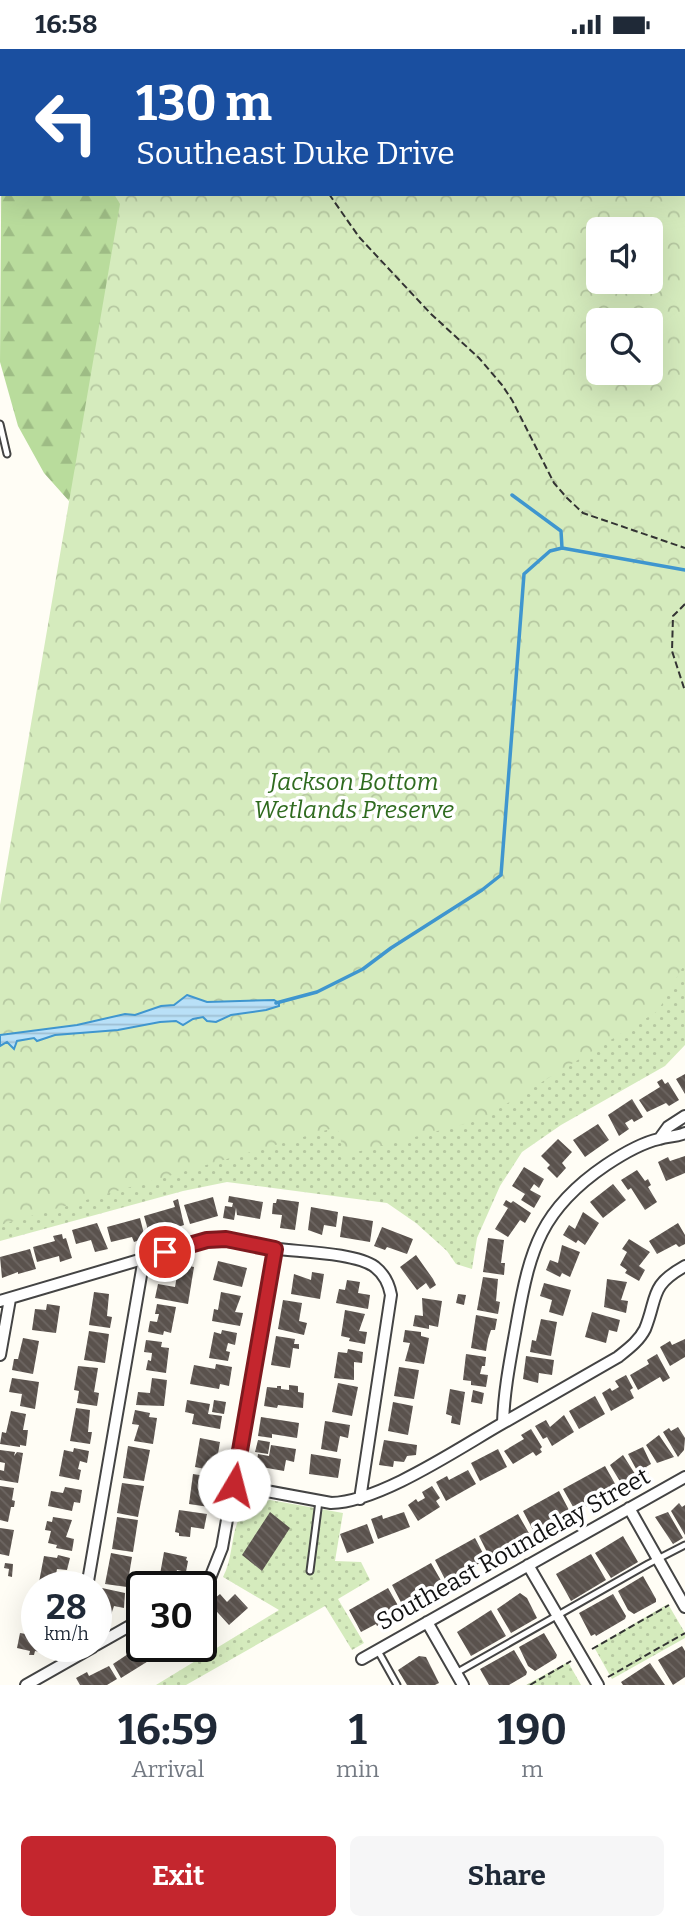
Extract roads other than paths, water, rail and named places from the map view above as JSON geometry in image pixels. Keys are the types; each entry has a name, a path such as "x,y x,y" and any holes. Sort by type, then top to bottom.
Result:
{"street":[{"path":"660,1138 668,1126 685,1116"},
{"path":"503,1423 503,1397 527,1267 536,1243 550,1220 577,1187 613,1161 660,1138 672,1138 685,1133"},
{"path":"0,1355 5,1300 207,1240 226,1239 275,1249 337,1255 368,1263 376,1268 389,1285 391,1295 360,1499"},
{"path":"214,1571 234,1485 275,1249"},
{"path":"90,1571 144,1258"},
{"path":"234,1485 319,1501 345,1503 360,1499 414,1473 618,1357 635,1343 644,1329 653,1297 660,1285 685,1266"},
{"name":"Southeast Roundelay Street","path":"362,1659 685,1477"},
{"path":"629,1508 685,1607"},
{"path":"528,1565 597,1685"},
{"path":"427,1622 463,1685"},
{"path":"26,1685 61,1662"}],"lane":[{"path":"0,424 7,454"},
{"path":"310,1571 319,1501"},
{"path":"456,1673 685,1545"},
{"path":"377,1650 397,1685"}],"water":[{"path":"187,995 207,1002 274,1000 279,1006 231,1015 216,1022 207,1021 203,1017 183,1025 176,1021 160,1022 118,1030 55,1035 37,1041 34,1038 17,1041 14,1049 7,1042 0,1046 0,1035 77,1025 125,1014 135,1015 161,1006 174,1005"}],"waterway":[{"path":"512,495 561,531 562,548"},
{"path":"276,1003 317,992 363,969 501,875 524,574 550,551 562,548 685,570"}],"park label":[{"name":"Jackson Bottom Wetlands Preserve","path":"354,796"}]}
